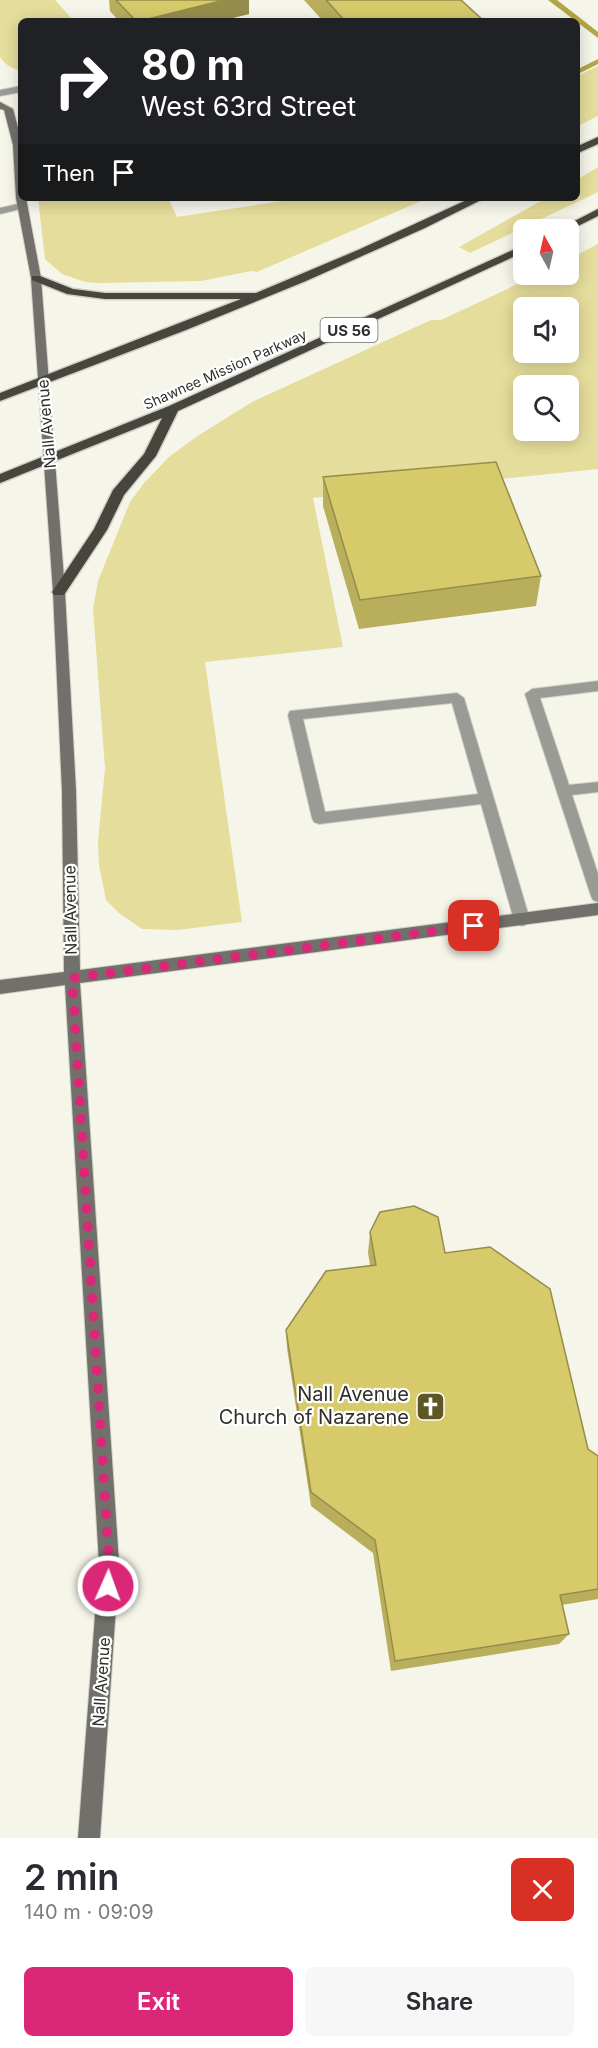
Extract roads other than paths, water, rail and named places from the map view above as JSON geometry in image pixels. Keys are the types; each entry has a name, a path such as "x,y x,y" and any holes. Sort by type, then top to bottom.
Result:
{"highway":[{"path":"580,149 598,140"},
{"path":"0,397 262,296 407,234 474,201"},
{"path":"579,222 598,212"},
{"name":"Shawnee Mission Parkway","path":"0,479 174,409 513,253"},
{"path":"36,278 71,292 105,296 262,296"},
{"path":"59,592 100,530 118,493 150,456 174,409"}],"main road":[{"name":"Nall Avenue","path":"0,105 8,109 18,145"},
{"name":"Nall Avenue","path":"21,201 36,278 59,592 69,791 72,978 109,1563 89,1838"},
{"path":"0,987 598,909"}],"street":[{"path":"0,93 18,89"},
{"path":"0,211 19,201"},
{"path":"598,686 532,694 598,896"},
{"path":"486,798 320,818 295,715 457,698 522,920"},
{"path":"564,791 598,787"}],"waterway":[{"path":"552,0 575,18"},
{"path":"580,22 598,36"},
{"path":"580,71 598,61"}],"place":[{"name":"Nall Avenue Church of Nazarene","path":"430,1406"}]}
